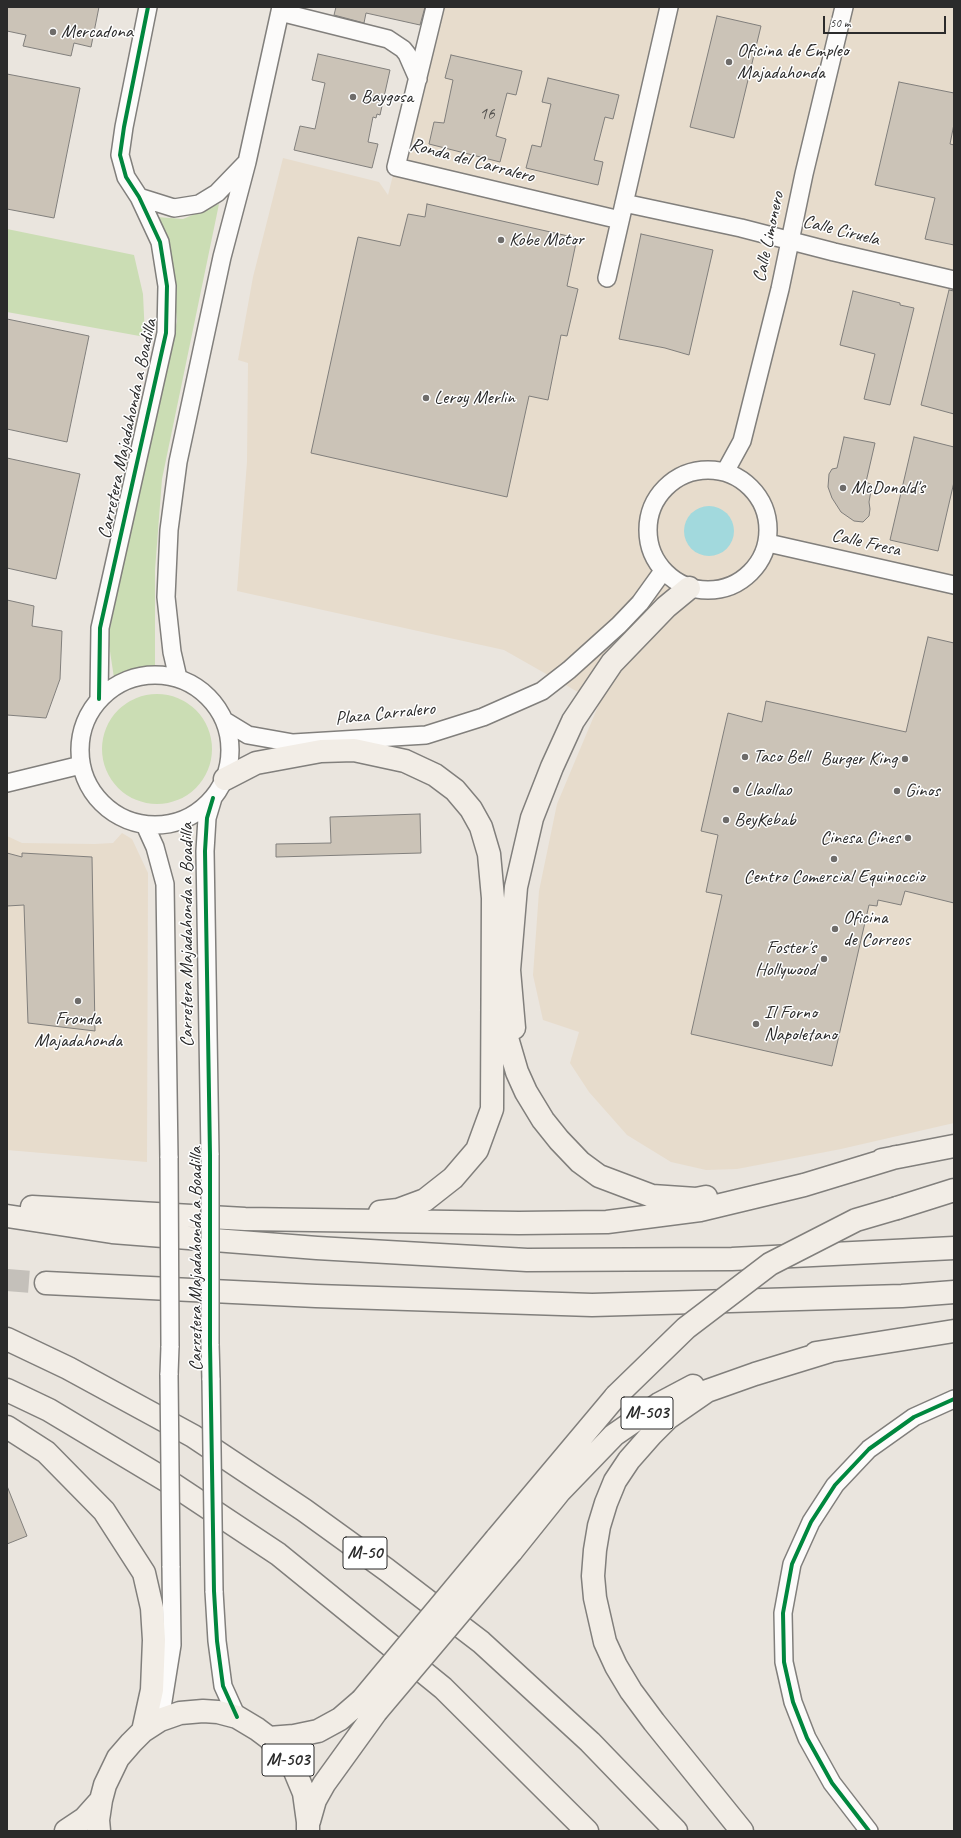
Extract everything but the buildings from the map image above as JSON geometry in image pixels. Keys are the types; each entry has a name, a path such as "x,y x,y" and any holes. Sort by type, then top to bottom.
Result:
{"highway":[{"path":"517,1072 509,970 516,887 532,818 552,767 574,721 612,663 666,607 689,588"},
{"path":"293,743 321,751"},
{"path":"224,779 256,763 321,751 354,750 405,761 435,775 455,790 471,809 481,827 489,854 493,898 494,949 492,1109 477,1150 453,1178 425,1200 398,1210 374,1213 245,1219"},
{"path":"494,949 505,1031 517,1072 526,1092 543,1120 559,1140 580,1162 598,1176 652,1196 696,1199 766,1185 838,1167 954,1146"},
{"path":"7,1206 245,1219 519,1223 607,1222 700,1210 804,1185 896,1157"},
{"name":"M-503","path":"308,1826 315,1800 369,1706 504,1545 616,1396 686,1328 770,1264 856,1220 954,1190"},
{"path":"7,1216 120,1232 317,1248 527,1260 732,1259 954,1248"},
{"path":"46,1283 308,1295 592,1305 902,1296 954,1292"},
{"name":"M-503","path":"504,1545 560,1491 614,1435 659,1404 700,1382 759,1362 954,1331"},
{"name":"M-50","path":"7,1339 68,1368 193,1436 304,1510 387,1570 481,1642 590,1742 676,1831"},
{"path":"742,1831 654,1722 631,1691 616,1666 605,1642 595,1598 593,1576 599,1526 615,1481 629,1460 651,1434 668,1418 707,1391 755,1374 830,1351"},
{"path":"7,1390 49,1410 154,1473 278,1554 443,1688 587,1831"},
{"path":"7,1427 46,1452 104,1512 144,1573 152,1608 154,1640 152,1726"},
{"name":"M-503","path":"269,1738 294,1736 318,1731 369,1706"},
{"name":"M-503","path":"99,1831 98,1820 101,1800 105,1785 118,1758 152,1726 180,1713 203,1711 218,1712 237,1717 269,1738 284,1754 294,1769 304,1793 308,1826"},
{"name":"M-503","path":"66,1831 84,1819 101,1800"}],"street":[{"name":"Carretera Majadahonda a Boadilla","path":"99,699 100,628 166,333 167,286 160,242 139,197 126,177 120,155 125,120 148,7"},
{"name":"Ronda del Carralero","path":"435,7 396,167 622,211"},
{"path":"606,278 669,7"},
{"name":"Calle Limonero","path":"725,472 742,441 780,289 844,7"},
{"path":"178,678 172,652 166,596 170,523 178,462 220,264 247,162 280,9 388,40 403,49 407,54 418,79"},
{"path":"139,197 174,208 199,204 217,193 247,162"},
{"name":"Calle Ciruela","path":"622,211 741,228 954,280"},
{"path":"707,470 725,472 741,479 755,492 764,507 769,525 768,543 760,562 747,577 729,588 709,591 689,588 675,581 663,571 654,558 648,534 648,525 652,508 661,493 674,481 690,473 707,470"},
{"name":"Calle Fresa","path":"768,543 954,586"},
{"name":"Plaza Carralero","path":"225,721 248,735 293,743 426,735 483,717 542,691 569,670 619,625 640,603 663,571"},
{"name":"Carretera Majadahonda a Boadilla","path":"213,798 199,811 183,820 164,825 145,825 129,821 114,814 100,803 90,789 81,765 80,741 86,719 99,699 116,685 135,677 157,674 178,678 194,684 206,694 217,707 225,721 230,740 230,753 224,779 213,798 207,818 205,851 210,1155 210,1380 214,1591 217,1641 223,1686 237,1717"},
{"path":"7,783 81,765"},
{"name":"Carretera Majadahonda a Boadilla","path":"145,825 155,847 165,884 169,1158 169,1375 172,1645 152,1726"},
{"path":"869,1831 832,1783 807,1738 794,1702 784,1662 783,1627 783,1613 792,1564 810,1522 835,1485 869,1449 914,1417 954,1399"}],"shaded area":[{"path":"435,7 954,7 954,1123 841,1149 737,1169 706,1170 671,1162 627,1135 589,1092 570,1063 579,1032 543,1020 533,975 539,891 557,804 599,704 504,650 237,591 247,462 248,363 238,360 253,277 283,158 379,182 388,195"},
{"name":"Fronda Majadahonda","path":"122,833 132,839 148,873 147,1162 7,1150 7,836 22,843 95,844 113,843"}],"green space":[{"path":"219,204 162,479 155,570 155,669 114,678 108,638 177,321 171,266 157,217 183,219"},
{"path":"7,229 134,255 143,294 145,337 7,312"},
{"path":"157,694 178,698 196,710 208,728 212,749 208,770 196,788 178,800 157,804 136,800 118,788 106,770 102,749 106,728 118,710 136,698"}],"water":[{"path":"704,506 714,506 727,513 734,526 734,536 727,549 714,556 704,556 695,552 688,545 684,536 684,526 688,517 695,510"}],"tunnel":[{"path":"7,1280 46,1283"}],"cycle path":[{"path":"99,699 100,628 166,333 167,286 160,242 139,197 126,177 120,155 124,127 148,7"},
{"path":"213,798 207,818 205,851 210,1155 210,1344 214,1591 217,1641 223,1686 237,1717"},
{"path":"869,1831 832,1783 807,1738 793,1702 784,1662 783,1613 792,1564 811,1522 835,1485 869,1449 914,1417 954,1399"}],"place":[{"name":"Mercadona","path":"53,32"},
{"name":"Oficina de Empleo Majadahonda","path":"729,62"},
{"name":"Baygosa","path":"353,97"},
{"name":"Kobe Motor","path":"501,240"},
{"name":"Leroy Merlin","path":"426,398"},
{"name":"McDonald's","path":"843,488"},
{"name":"Taco Bell","path":"745,757"},
{"name":"Burger King","path":"905,759"},
{"name":"Llaollao","path":"736,790"},
{"name":"Ginos","path":"897,791"},
{"name":"BeyKebab","path":"726,820"},
{"name":"Cinesa Cines","path":"908,838"},
{"name":"Centro Comercial Equinoccio","path":"834,859"},
{"name":"Oficina de Correos","path":"835,929"},
{"name":"Foster's Hollywood","path":"824,959"},
{"name":"Fronda Majadahonda","path":"78,1001"},
{"name":"Il Forno Napoletano","path":"756,1024"}]}
